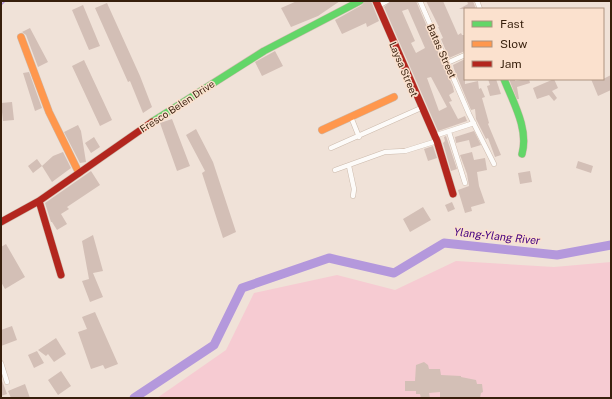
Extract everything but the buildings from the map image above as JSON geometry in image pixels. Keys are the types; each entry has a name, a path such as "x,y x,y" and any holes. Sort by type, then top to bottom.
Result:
{"street":[{"name":"Fresco Belen Drive","path":"1,222 39,201 155,120 264,51 360,1"},
{"path":"377,4 387,1"},
{"name":"Batas Street","path":"420,1 474,123 494,164"},
{"name":"Laysa Street","path":"377,4 421,108 436,138 453,194"},
{"path":"22,37 49,112 79,173"},
{"path":"447,63 464,55"},
{"path":"504,80 525,139 522,154"},
{"path":"322,130 394,97"},
{"path":"331,148 359,137 421,108"},
{"path":"351,117 359,137"},
{"path":"335,170 385,152 405,151 474,123"},
{"path":"449,132 465,183"},
{"path":"348,166 354,189 353,196"},
{"path":"39,201 61,274"},
{"path":"1,363 7,382"}],"shaded area":[{"path":"456,261 554,267 611,262 611,398 157,398 226,350 254,293 337,275 395,290"}],"waterway":[{"path":"1,5 5,1"},
{"name":"Ylang-Ylang River","path":"134,398 214,345 242,288 329,258 394,273 444,243 557,255 611,245"}],"traffic: fast":[{"path":"152,122 264,51 360,1"},
{"path":"504,80 522,125 524,145 522,154"}],"traffic: slow":[{"path":"21,37 49,112 79,173"},
{"path":"322,130 394,97"}],"traffic: jam":[{"path":"376,1 437,141 453,194"},
{"path":"1,222 39,201 152,122"},
{"path":"39,201 61,275"}]}
